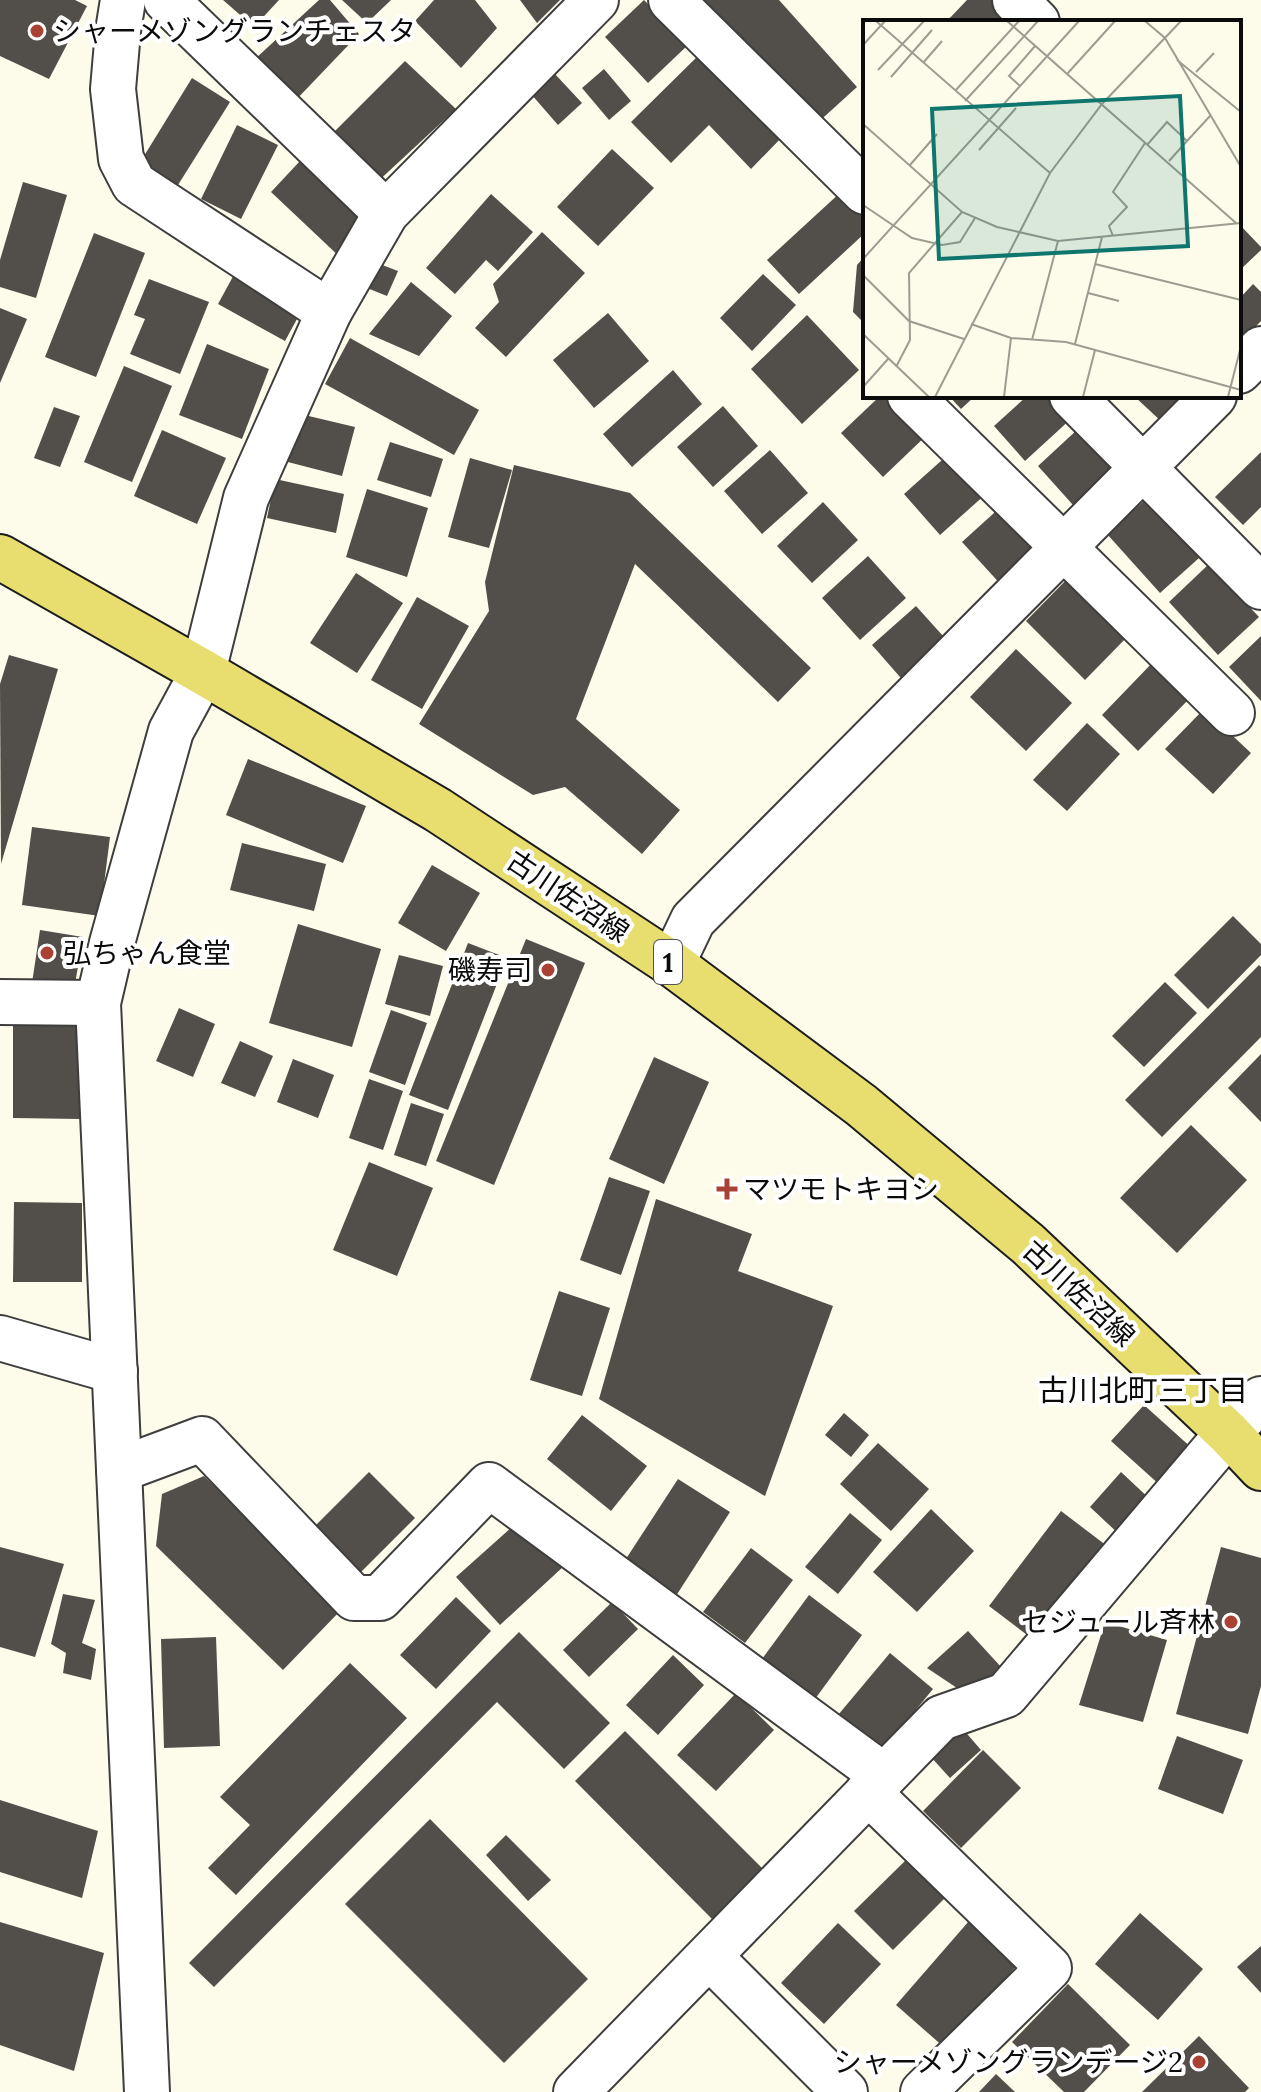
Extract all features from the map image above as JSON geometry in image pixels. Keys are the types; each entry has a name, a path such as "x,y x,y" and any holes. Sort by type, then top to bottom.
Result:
{"main road":[{"name":"古川佐沼線","path":"0,557 438,810 672,964 861,1105 1028,1244 1261,1468"}],"street":[{"path":"123,0 113,89 121,159 134,184 329,312"},
{"path":"166,0 386,213"},
{"path":"147,2092 98,1003 171,731 203,672 246,498 329,312 386,213 596,0"},
{"path":"671,0 863,190"},
{"path":"1015,0 1035,20"},
{"path":"1241,369 1261,349"},
{"path":"912,398 1232,713"},
{"path":"1074,398 1261,587"},
{"path":"672,964 693,920 1212,398"},
{"path":"0,1002 98,1003"},
{"path":"0,1338 115,1371"},
{"path":"576,2092 941,1718 1006,1695 1228,1433 1261,1399"},
{"path":"119,1470 202,1439 354,1598 380,1598 489,1485 876,1784 1049,1968 923,2092"},
{"path":"725,1972 845,2092"}],"building":[{"name":"シャーメゾングランチェスタ","path":"0,0 75,0 87,6 49,79 0,56"},
{"path":"223,0 279,0 254,27"},
{"path":"319,0 330,0 359,34 293,103 255,59"},
{"path":"342,0 391,0 367,23"},
{"path":"434,0 475,0 497,28 461,68 415,21"},
{"path":"520,0 560,0 537,23"},
{"path":"644,0 688,45 648,83 605,37"},
{"path":"700,0 779,0 857,87 814,126"},
{"path":"967,0 998,0 1018,20 948,20"},
{"path":"703,51 785,134 751,169 709,125 671,163 631,122"},
{"path":"405,61 456,109 374,185 328,138"},
{"path":"604,69 631,101 609,120 582,88"},
{"path":"554,73 582,103 558,125 531,94"},
{"path":"192,78 230,102 173,193 136,169"},
{"path":"237,125 278,145 241,219 201,199"},
{"path":"612,149 654,188 598,246 557,207"},
{"path":"300,161 363,220 342,259 271,192"},
{"path":"23,182 67,195 36,298 0,287 0,260"},
{"path":"842,191 863,214 863,235 799,294 767,260"},
{"path":"491,194 533,232 498,271 486,260 455,294 426,268"},
{"path":"1241,226 1261,247 1241,269"},
{"path":"542,232 585,273 506,357 475,328 499,302 493,284"},
{"path":"94,233 145,253 96,377 45,357"},
{"path":"863,258 863,322 853,312 857,265"},
{"path":"377,263 398,271 387,296 367,288"},
{"path":"236,271 303,308 285,341 218,304"},
{"path":"763,274 796,305 752,351 720,318"},
{"path":"149,279 209,302 180,374 130,354 145,319 134,315"},
{"path":"411,282 452,316 419,356 369,334"},
{"path":"1253,284 1261,292 1261,321 1242,341 1241,340 1241,297"},
{"path":"0,308 27,319 0,383"},
{"path":"608,313 649,361 594,408 553,360"},
{"path":"807,315 859,370 802,424 751,369"},
{"path":"350,338 479,410 454,455 325,384"},
{"path":"207,344 269,369 242,439 179,415"},
{"path":"124,366 172,386 132,482 84,462"},
{"path":"673,370 702,404 632,467 603,434"},
{"path":"878,398 896,398 929,433 883,477 841,433"},
{"path":"951,398 973,398 961,409"},
{"path":"1025,398 1056,398 1073,417 1025,461 994,426"},
{"path":"1136,398 1186,398 1163,423"},
{"path":"723,406 758,446 713,487 677,447"},
{"path":"54,407 80,416 60,467 34,458"},
{"path":"296,413 355,427 342,476 284,461"},
{"path":"1078,429 1123,478 1082,515 1038,466"},
{"path":"162,430 226,458 197,524 134,496"},
{"path":"390,442 443,459 431,497 377,480"},
{"path":"770,450 808,493 762,534 724,491"},
{"path":"951,452 987,493 940,535 904,494"},
{"path":"1261,452 1261,507 1243,525 1215,497"},
{"path":"470,458 512,470 489,548 448,537"},
{"path":"514,465 630,493 811,668 778,702 635,564 576,719 680,810 642,854 565,787 533,795 419,724 489,611 485,582"},
{"path":"275,479 344,494 336,533 267,518"},
{"path":"367,489 428,508 407,577 346,557"},
{"path":"1146,499 1199,558 1160,593 1107,534"},
{"path":"823,502 858,540 812,583 777,546"},
{"path":"1005,503 1047,549 1004,588 962,542"},
{"path":"868,556 906,598 860,640 822,598"},
{"path":"1209,564 1259,617 1218,655 1169,602"},
{"path":"356,573 403,603 357,673 310,643"},
{"path":"1069,577 1128,636 1085,680 1026,621"},
{"path":"417,597 469,626 422,709 371,680"},
{"path":"916,606 952,646 907,685 872,645"},
{"path":"1261,636 1261,701 1229,667"},
{"path":"1016,649 1072,703 1026,751 970,697"},
{"path":"9,655 58,669 1,864 0,684"},
{"path":"1155,660 1192,696 1138,751 1102,715"},
{"path":"1204,709 1251,753 1213,794 1165,749"},
{"path":"1087,723 1120,754 1067,811 1033,780"},
{"path":"248,759 366,806 343,863 226,815"},
{"path":"32,827 110,837 100,916 22,905"},
{"path":"242,843 326,864 314,911 230,890"},
{"path":"432,865 480,893 446,951 398,923"},
{"path":"1233,916 1261,944 1261,955 1208,1009 1174,975"},
{"path":"298,924 381,949 352,1047 269,1023"},
{"path":"40,930 83,937 74,990 32,983"},
{"path":"526,939 585,963 494,1185 436,1161"},
{"path":"468,943 507,958 448,1110 409,1095"},
{"path":"399,955 443,966 430,1016 385,1004"},
{"path":"1259,965 1261,1037 1162,1137 1125,1100"},
{"path":"1165,982 1197,1013 1144,1067 1112,1036"},
{"path":"179,1008 215,1024 193,1077 156,1061"},
{"path":"391,1010 427,1023 405,1085 369,1072"},
{"path":"13,1023 80,1023 80,1119 13,1118"},
{"path":"240,1041 273,1056 255,1097 221,1083"},
{"path":"1261,1054 1261,1122 1228,1088"},
{"path":"654,1057 709,1082 664,1184 609,1159"},
{"path":"293,1059 334,1075 318,1118 277,1102"},
{"path":"369,1079 403,1091 383,1150 349,1138"},
{"path":"411,1103 444,1114 426,1166 394,1155"},
{"path":"1191,1125 1247,1180 1177,1253 1120,1198"},
{"path":"369,1162 433,1188 397,1276 333,1250"},
{"path":"609,1177 650,1191 621,1275 580,1260"},
{"path":"656,1199 752,1234 738,1271 833,1306 765,1496 599,1399"},
{"path":"14,1202 82,1203 82,1282 13,1282"},
{"path":"559,1291 610,1308 582,1396 530,1380"},
{"path":"1144,1405 1194,1450 1161,1486 1111,1441"},
{"path":"844,1413 869,1435 851,1457 825,1435"},
{"path":"582,1415 647,1466 611,1511 547,1459"},
{"path":"878,1443 929,1489 891,1531 840,1484"},
{"path":"369,1472 415,1518 356,1577 310,1531"},
{"path":"1121,1472 1152,1501 1121,1536 1090,1507"},
{"path":"204,1476 342,1609 283,1670 156,1546 162,1494"},
{"path":"678,1479 730,1512 674,1599 622,1565"},
{"path":"931,1509 974,1551 917,1612 873,1572"},
{"path":"1061,1511 1107,1546 1035,1641 989,1606"},
{"path":"850,1513 882,1540 838,1594 805,1567"},
{"path":"522,1518 564,1566 500,1625 456,1577"},
{"path":"0,1547 64,1564 35,1657 0,1647"},
{"name":"セジュール斉林","path":"1221,1547 1261,1558 1261,1686 1248,1734 1176,1714"},
{"path":"751,1548 793,1580 745,1643 703,1612"},
{"path":"63,1594 95,1600 82,1643 96,1649 91,1680 63,1673 66,1653 51,1644"},
{"path":"809,1595 862,1635 815,1699 762,1659"},
{"path":"456,1597 491,1631 436,1689 400,1655"},
{"path":"612,1602 638,1629 589,1677 563,1650"},
{"path":"1105,1622 1167,1640 1143,1722 1079,1705"},
{"path":"968,1631 1003,1669 972,1698 927,1668"},
{"path":"519,1632 610,1723 564,1769 497,1702 214,1987 189,1963"},
{"path":"216,1637 220,1746 164,1748 161,1639"},
{"path":"890,1653 933,1689 877,1757 833,1721"},
{"path":"673,1655 704,1685 658,1735 626,1705"},
{"path":"350,1663 407,1718 236,1895 208,1868 250,1825 220,1797"},
{"path":"736,1693 774,1730 716,1791 677,1755"},
{"path":"962,1728 981,1750 950,1778 930,1756"},
{"path":"625,1731 765,1871 714,1921 575,1781"},
{"path":"1177,1736 1243,1760 1223,1814 1158,1789"},
{"path":"983,1750 1021,1788 961,1848 923,1811"},
{"path":"0,1800 98,1831 82,1898 0,1872"},
{"path":"430,1819 588,1979 504,2063 345,1904"},
{"path":"506,1835 551,1880 528,1901 486,1855"},
{"path":"907,1859 946,1897 893,1950 854,1911"},
{"path":"1140,1913 1203,1969 1158,2020 1095,1964"},
{"path":"969,1921 1018,1964 945,2048 896,2005"},
{"path":"0,1922 104,1953 74,2071 0,2045"},
{"path":"838,1923 881,1964 824,2024 781,1983"},
{"path":"1261,1946 1261,1993 1237,1967"},
{"path":"1068,1984 1130,2045 1084,2092 1064,2092 1012,2042"},
{"name":"シャーメゾングランデージ2","path":"1199,2036 1249,2088 1245,2092 1142,2092"},
{"path":"996,2074 1015,2092 979,2092"}],"place":[{"name":"シャーメゾングランチェスタ","path":"37,31"},
{"name":"弘ちゃん食堂","path":"47,953"},
{"name":"磯寿司","path":"548,970"},
{"name":"マツモトキヨシ","path":"727,1189"},
{"name":"セジュール斉林","path":"1231,1622"},
{"name":"シャーメゾングランデージ2","path":"1199,2062"}],"district":[{"name":"古川北町三丁目","path":"1143,1390"}]}
